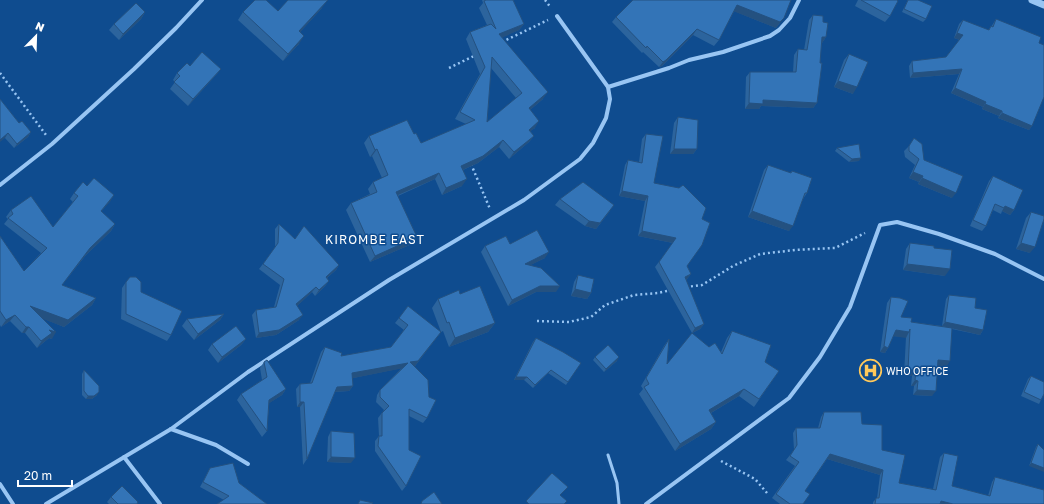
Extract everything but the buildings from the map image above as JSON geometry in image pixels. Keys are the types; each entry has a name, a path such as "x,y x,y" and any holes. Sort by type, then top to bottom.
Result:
{"street":[{"path":"0,185 52,144 134,69 202,0"},
{"path":"608,86 669,68 689,60 723,52 770,36 779,30 790,18 798,0"},
{"path":"1032,0 1044,5"},
{"path":"46,504 171,429 248,372 389,280 524,200 580,159 593,143 606,118 610,99 608,86 557,16"},
{"path":"646,504 789,398 820,356 850,307 880,226 897,222 939,234 995,254 1044,279"},
{"path":"171,429 216,445 248,464"},
{"path":"124,457 160,504"},
{"path":"0,484 13,504"}],"lane":[{"path":"608,455 617,483 619,504"}],"path":[{"path":"500,44 557,16"},
{"path":"450,68 478,54"},
{"path":"0,73 52,144"},
{"path":"470,160 494,218"},
{"path":"684,288 702,285 733,266 760,254 835,248 880,226"},
{"path":"537,321 569,322 591,317 605,305 634,295 658,293 678,289"},
{"path":"709,456 732,466 755,480 767,493"}],"place":[{"name":"WHO OFFICE","path":"871,371"}],"district":[{"name":"KIROMBE EAST","path":"375,239"}]}
